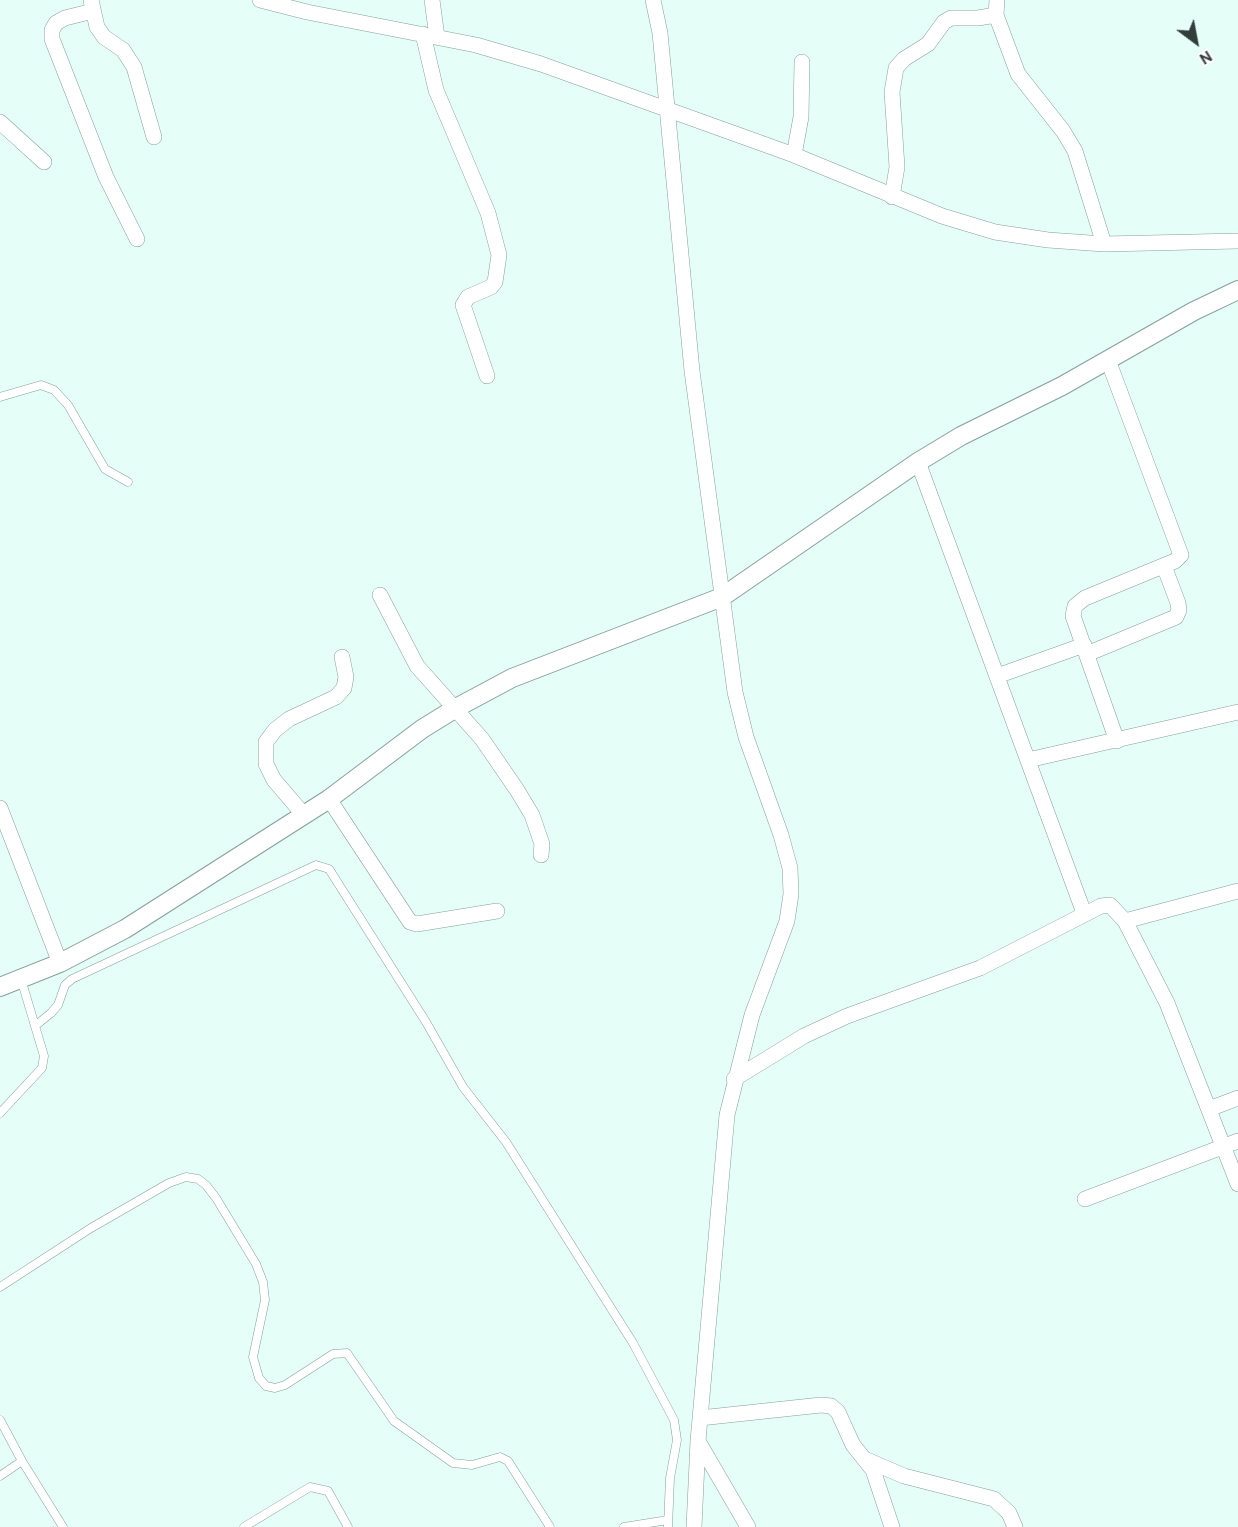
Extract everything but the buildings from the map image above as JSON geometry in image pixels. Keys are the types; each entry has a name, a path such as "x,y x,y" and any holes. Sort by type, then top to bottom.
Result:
{"street":[{"path":"260,0 305,6 541,64 794,155 942,216 995,232 1048,240 1104,244 1238,241"},
{"path":"432,0 430,36 436,90 488,213 499,255 495,282 491,287 468,297 463,305 488,376"},
{"path":"653,0 660,33 665,107 692,371 735,692 746,737 781,835 790,868 791,894 787,921 752,1015 734,1079 721,1159 698,1441 694,1527"},
{"path":"136,238 106,177 52,39 52,30 56,23 92,6 97,27 104,37 129,57 154,137"},
{"path":"892,197 897,167 892,92 896,68 904,59 928,44 944,22 951,18 978,18 997,7 1018,74 1031,94 1063,131 1075,151 1104,244"},
{"path":"794,155 801,117 802,62"},
{"path":"0,122 45,162"},
{"path":"0,987 60,963 125,928 329,799 422,729 456,708 512,678 722,597 918,462 961,436 1238,290"},
{"path":"1108,360 1181,555 1164,566 1085,598 1075,606 1073,616 1117,741"},
{"path":"918,462 1084,913"},
{"path":"998,676 1085,650 1176,617 1179,610 1178,603 1164,566"},
{"path":"380,595 417,666 456,708 488,748 532,815 542,844 542,855"},
{"path":"304,815 274,780 266,764 266,742 275,730 289,719 336,697 344,688 346,677 342,657"},
{"path":"1028,760 1237,717"},
{"path":"329,799 410,922 417,924 497,911"},
{"path":"0,808 60,963"},
{"path":"1125,921 1238,891"},
{"path":"734,1079 804,1036 847,1016 980,968 1084,913 1110,905 1125,921 1167,1004 1238,1184"},
{"path":"1209,1109 1238,1098"},
{"path":"1085,1199 1238,1141"},
{"path":"700,1418 821,1405 831,1406 838,1412 853,1445 867,1460 879,1484 892,1527"},
{"path":"698,1441 748,1527"},
{"path":"867,1460 904,1476 994,1499 1009,1514 1015,1527"}],"lane":[{"path":"0,397 41,385 54,390 68,405 105,469 128,482"},
{"path":"35,1026 51,1013 57,1005 61,990 72,979 316,865 323,865 329,869 426,1022 463,1087 506,1142 627,1334 674,1420 677,1440 670,1478 668,1523 624,1527"},
{"path":"0,1113 42,1068 44,1056 21,979"},
{"path":"0,1287 91,1228 170,1183 186,1177 198,1179 216,1198 256,1264 263,1282 265,1300 253,1357 258,1378 266,1386 275,1388 285,1385 333,1354 348,1353 394,1421 453,1463 472,1465 500,1457 508,1461 550,1527"},
{"path":"0,1420 22,1461 63,1527"},
{"path":"0,1476 22,1461"},
{"path":"244,1527 310,1487 328,1491 348,1527"}]}
